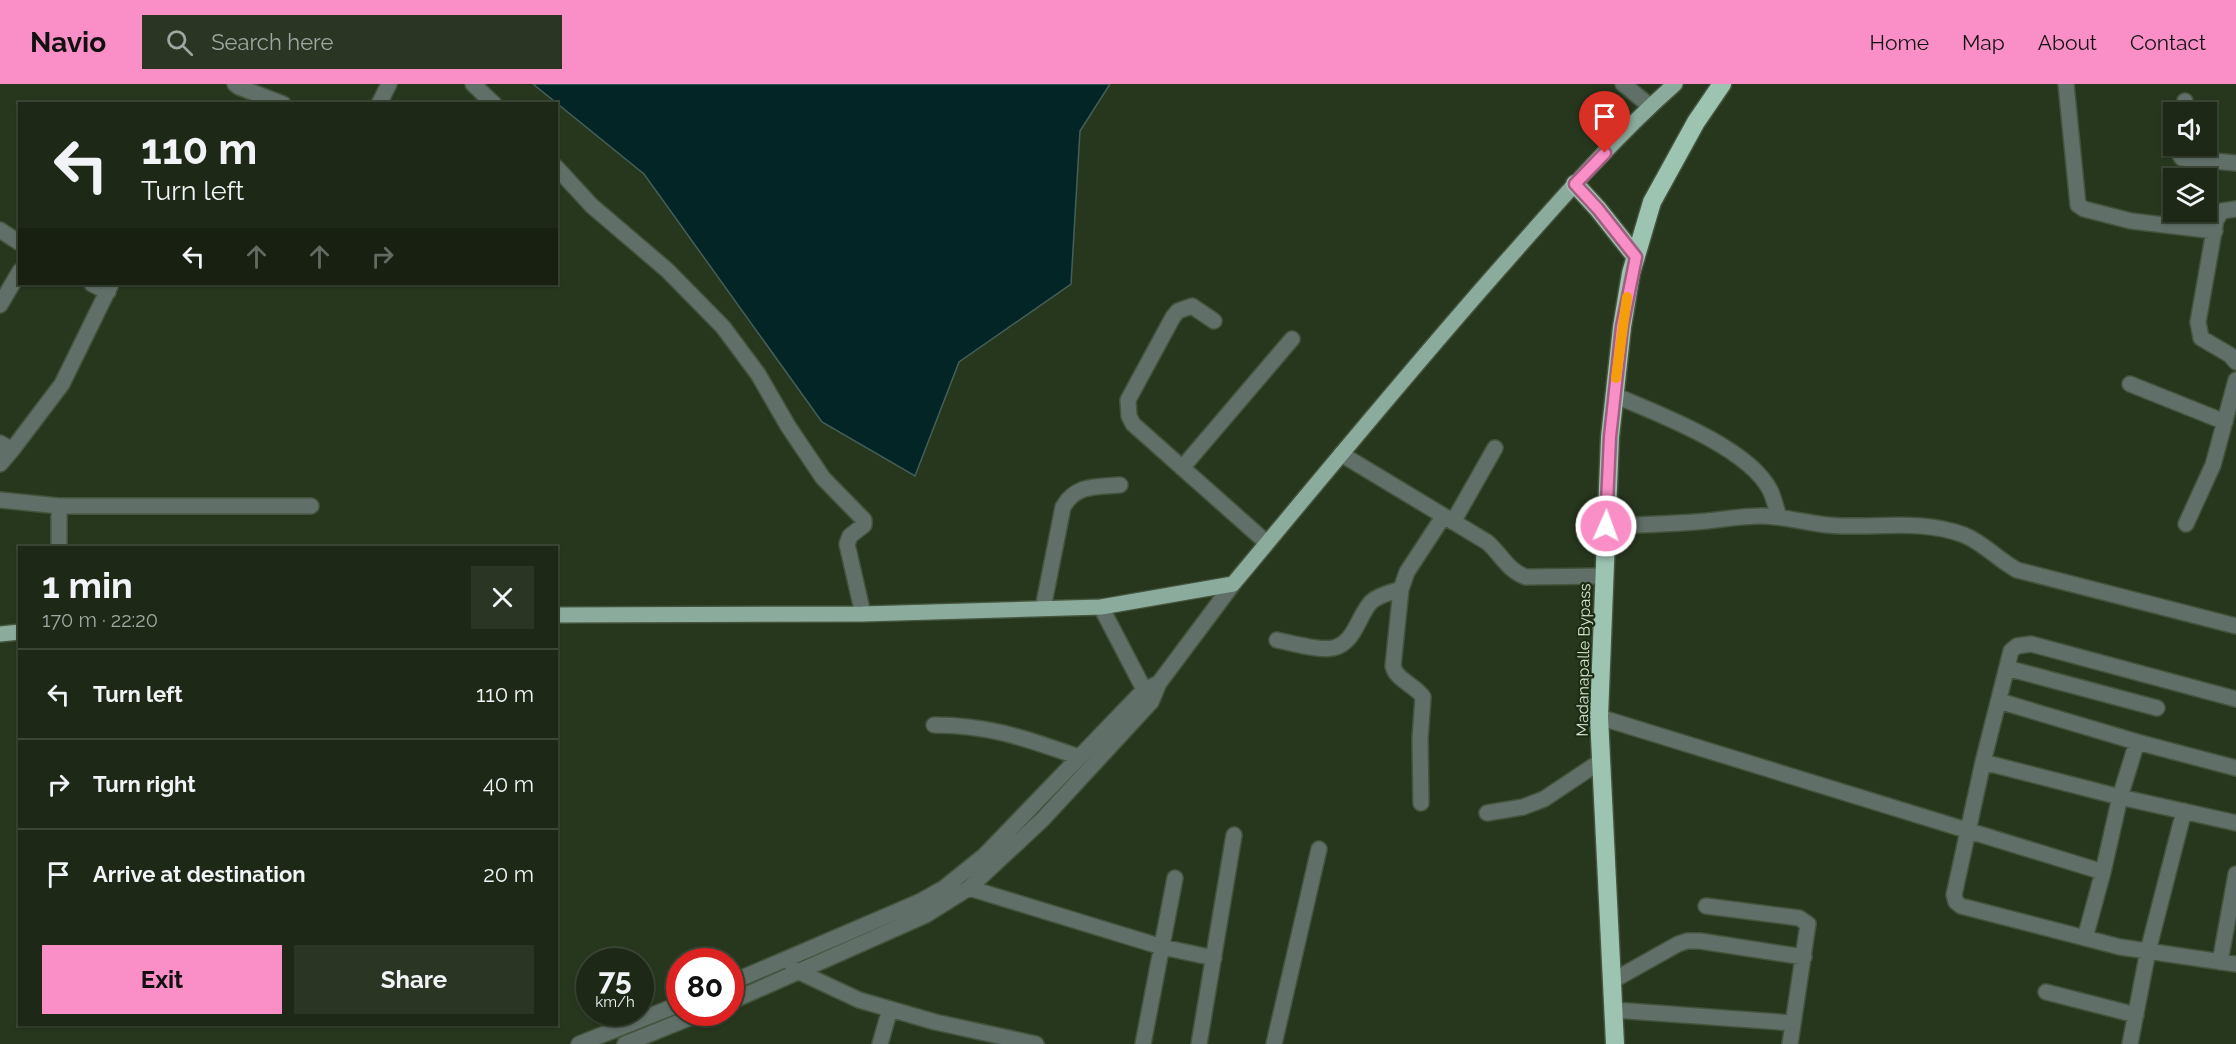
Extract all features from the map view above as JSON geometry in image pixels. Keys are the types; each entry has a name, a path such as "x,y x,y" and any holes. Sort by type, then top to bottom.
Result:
{"highway":[{"name":"Madanapalle Bypass","path":"1616,1044 1599,717 1610,437 1614,395 1622,327 1636,257 1652,202 1696,122 1722,84"},
{"path":"1575,184 1636,257"}],"main road":[{"path":"558,615 863,614 1101,607 1233,584 1436,340 1575,184 1650,106 1675,84"},
{"path":"0,634 18,632"}],"street":[{"path":"235,84 278,102"},
{"path":"380,102 389,84"},
{"path":"473,84 492,102"},
{"path":"1623,84 1650,106"},
{"path":"2066,84 2078,205 2084,209 2131,221 2215,231"},
{"path":"2181,156 2182,158 2236,163"},
{"path":"558,169 592,206 667,270 723,327 758,374 788,426 823,478 864,520 862,527 850,536 847,544 863,614"},
{"path":"2236,209 2222,211 2219,214 2198,322 2201,338 2230,355 2236,362"},
{"path":"0,230 18,242"},
{"path":"0,305 18,274"},
{"path":"0,464 6,446 62,384 110,288"},
{"path":"1214,321 1192,306 1178,311 1128,400 1129,416 1133,424 1267,543"},
{"path":"1182,468 1292,339"},
{"path":"2187,524 2213,465 2236,380"},
{"path":"2130,384 2224,422"},
{"path":"1614,395 1704,435 1749,465 1770,489 1779,516"},
{"path":"1421,804 1420,739 1423,697 1419,691 1396,674 1393,666 1401,589 1407,572 1448,519 1495,448"},
{"path":"1341,454 1487,542 1515,573 1526,577 1604,576"},
{"path":"1043,608 1063,507 1069,497 1086,488 1120,484"},
{"path":"0,500 59,506 311,506"},
{"path":"59,506 59,546"},
{"path":"1606,526 1779,516 1831,526 1918,525 1965,536 1981,544 2002,562 2017,570 2236,626"},
{"path":"744,996 926,915 969,888 1043,819 1159,683 1233,584"},
{"path":"1277,640 1325,649 1334,648 1344,643 1371,602 1401,589"},
{"path":"1101,607 1148,696"},
{"path":"2236,699 2031,644 2017,646 2011,651 1955,888 1956,902 1961,906 2085,938 2148,951 2236,964"},
{"path":"2007,668 2157,708"},
{"path":"744,977 919,902 944,888 985,855 1079,757 1148,696"},
{"path":"1999,700 2137,742 2236,768"},
{"path":"1599,717 2103,872"},
{"path":"934,724 963,724 991,729 1079,757"},
{"path":"2085,938 2137,742"},
{"path":"1487,813 1522,807 1544,799 1601,761"},
{"path":"1983,762 2236,823"},
{"path":"2130,1044 2148,951 2184,811"},
{"path":"1199,1044 1234,836"},
{"path":"1274,1044 1319,849"},
{"path":"2220,962 2236,874"},
{"path":"1143,1044 1175,878"},
{"path":"969,888 1162,947 1214,958"},
{"path":"1706,906 1805,920 1809,929 1790,1044"},
{"path":"1612,981 1678,944 1688,941 1804,957"},
{"path":"779,962 859,1000 935,1022 1036,1044"},
{"path":"2046,992 2136,1015"},
{"path":"880,1044 890,1009"},
{"path":"579,1044 666,1010"},
{"path":"1614,1010 1793,1023"},
{"path":"625,1044 669,1026"}],"water":[{"path":"533,84 1110,84 1080,131 1071,284 959,362 915,476 822,422 644,174"}],"slow traffic":[{"path":"1616,378 1627,297"}],"route":[{"path":"1605,153 1575,184 1636,257 1622,327 1610,437 1606,526"}]}
